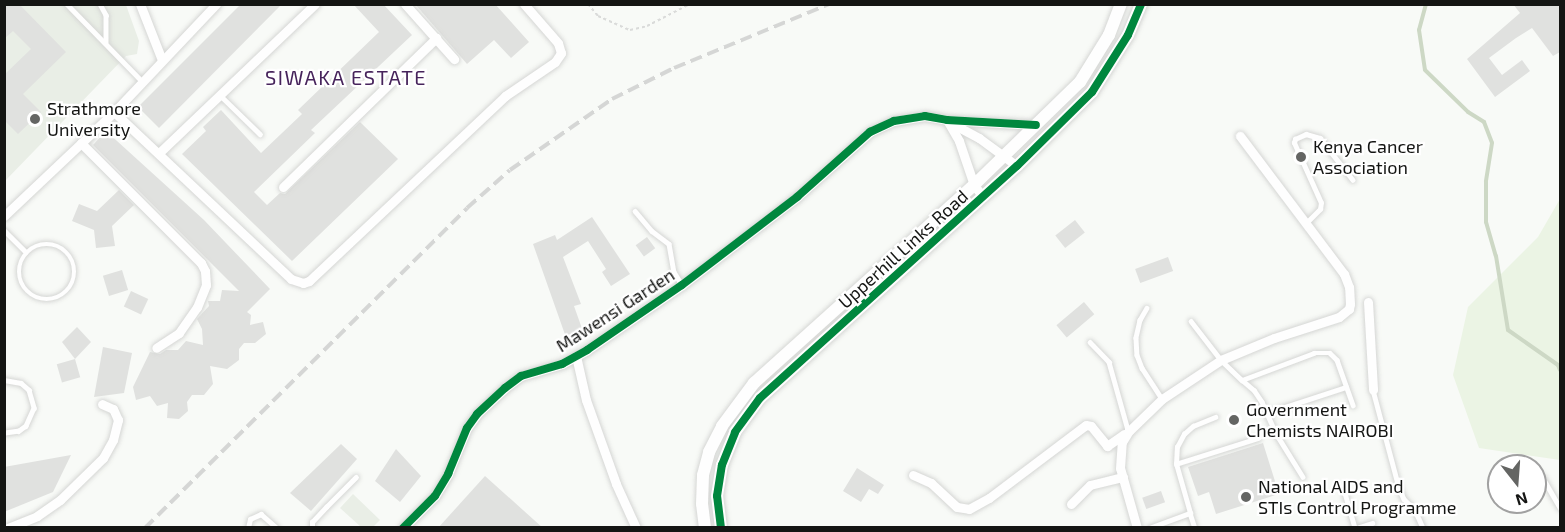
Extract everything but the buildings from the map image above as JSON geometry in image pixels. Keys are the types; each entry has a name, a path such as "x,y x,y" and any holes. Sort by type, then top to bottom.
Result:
{"street":[{"path":"140,4 162,60"},
{"path":"5,215 114,112 216,4"},
{"path":"160,152 315,4"},
{"path":"405,4 454,59"},
{"path":"114,112 160,152 291,279 303,283 309,281 505,96 555,62 561,52 558,43 524,4"},
{"name":"Upperhill Links Road","path":"705,528 702,504 703,475 709,452 722,426 753,383 974,185 1080,81 1109,35 1121,4"},
{"name":"Upperhill Links Road","path":"721,528 717,496 722,465 735,432 760,398 1017,166 1092,92 1128,35 1141,4"},
{"path":"283,188 436,38"},
{"name":"Mawensi Garden","path":"405,527 435,496 448,474 467,428 477,414 521,376 562,364 682,285 797,197 870,132 904,120 925,116 947,120"},
{"path":"947,120 1036,125"},
{"path":"947,120 1004,155 1017,166"},
{"path":"947,120 959,141 974,185 982,197"},
{"path":"913,475 931,483 957,507 969,509 977,507 1086,425 1091,426 1107,446 1129,431 1162,399 1221,360 1274,338 1339,316 1349,309 1350,294 1347,280 1240,136"},
{"path":"81,143 201,263 205,271 206,285 196,307 178,333 156,348"},
{"path":"1368,302 1373,390"},
{"path":"576,356 586,400 616,484 636,528"},
{"path":"8,528 37,516 60,500 103,458 113,440 118,420 113,409 102,404"},
{"path":"1129,431 1120,453 1123,477 1137,528"},
{"path":"1071,504 1090,485 1123,477"}],"lane":[{"path":"67,4 142,81"},
{"path":"100,4 106,15 106,42"},
{"path":"220,95 261,134"},
{"path":"1306,223 1320,209 1321,203 1294,143 1295,139 1306,134 1320,138 1353,180"},
{"path":"635,211 652,231 669,244 674,272 682,285"},
{"path":"4,230 26,252"},
{"path":"52,244 68,253 75,270 70,288 56,299 46,300 29,294 19,278 18,269 26,252 33,246 52,244"},
{"path":"1147,308 1140,320 1136,338 1137,355 1142,368 1162,399"},
{"path":"1191,321 1221,360 1254,390 1277,435 1303,477"},
{"path":"1090,342 1109,362 1129,431"},
{"path":"1242,381 1324,352 1330,353 1337,360 1353,405"},
{"path":"4,380 21,383 29,390 34,408 26,426 19,431 4,433"},
{"path":"1267,413 1346,387"},
{"path":"1373,390 1399,488 1404,499 1415,510 1423,528"},
{"path":"1195,528 1176,464 1177,447 1184,434 1193,426 1215,417"},
{"path":"1176,464 1258,438"},
{"path":"312,528 312,522 356,477"},
{"path":"1547,485 1560,507"},
{"path":"1345,493 1356,528 1372,523"},
{"path":"1149,528 1190,513"},
{"path":"248,528 250,519 261,514 277,528"}],"path":[{"path":"588,4 598,16 630,30 647,26 690,4"}],"shaded area":[{"name":"Strathmore University","path":"5,5 126,5 139,41 137,54 126,56 5,181"},
{"path":"353,494 380,520 373,527 361,527 340,508"}],"green space":[{"path":"1560,199 1560,460 1547,458 1547,454 1520,454 1479,448 1453,375 1468,307 1538,237"}],"waterway":[{"path":"1426,4 1419,30 1425,70 1468,112 1484,122 1492,143 1486,182 1486,222 1496,256 1508,330 1558,365 1560,370"}],"railway":[{"path":"145,528 467,208 510,170 612,99 674,68 829,4"}],"cycle path":[{"path":"721,528 717,496 722,465 735,432 760,398 1017,166 1092,92 1128,35 1141,4"},
{"path":"403,528 435,496 448,474 467,428 477,414 505,388 521,376 562,364 587,350 682,285 797,197 870,132 894,121 925,116 947,120 1036,125"}],"place":[{"name":"Strathmore University","path":"35,119"},
{"name":"Kenya Cancer Association","path":"1301,157"},
{"name":"Government Chemists NAIROBI","path":"1234,420"},
{"name":"National AIDS and STIs Control Programme","path":"1246,497"}],"district":[{"name":"SIWAKA ESTATE","path":"346,77"}]}
